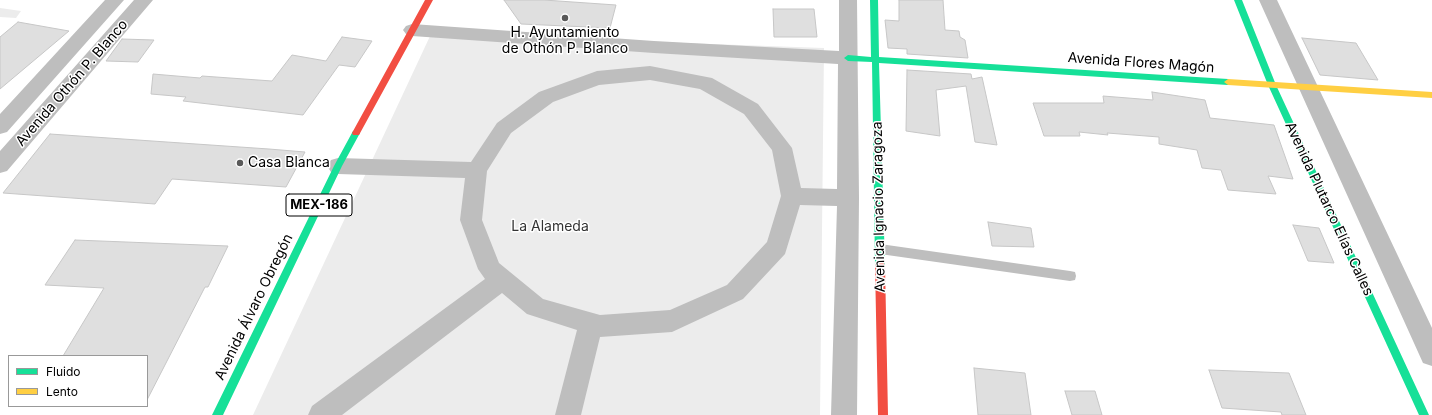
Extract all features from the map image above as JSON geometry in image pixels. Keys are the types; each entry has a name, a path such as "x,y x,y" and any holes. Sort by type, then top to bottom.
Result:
{"street":[{"name":"Avenida Othón P. Blanco","path":"0,127 115,0"},
{"name":"Avenida Othón P. Blanco","path":"0,165 144,0"},
{"name":"Avenida Álvaro Obregón","path":"217,415 338,166 428,0"},
{"path":"844,415 848,198 848,0"},
{"name":"Avenida Ignacio Zaragoza","path":"874,0 883,415"},
{"name":"Avenida Plutarco Elías Calles","path":"1238,0 1272,85 1424,415"},
{"path":"1268,0 1432,355"},
{"path":"412,30 654,47 817,55 848,58"},
{"path":"650,73 654,47"},
{"name":"Avenida Flores Magón","path":"848,58 1432,95"},
{"path":"650,73 705,83 750,109 782,148 792,196 777,247 735,292 672,321 600,326 536,307 490,269 471,220 478,170 504,128 546,97 596,78 650,73"},
{"path":"338,166 478,170"},
{"path":"792,196 848,198"},
{"path":"321,415 503,280"},
{"path":"568,415 591,324"}],"lane":[{"path":"880,249 1070,276"}],"green space":[{"path":"0,8 21,11 16,18 0,17"},
{"name":"La Alameda","path":"431,34 824,48 820,415 253,415"}],"building":[{"name":"H. Ayuntamiento de Othón P. Blanco","path":"504,0 544,0 616,5 610,28 521,24"},
{"path":"899,0 943,0 945,30 959,31 960,37 965,40 968,58 907,54 907,49 888,48 885,20 899,21"},
{"path":"773,9 814,9 817,37 774,37"},
{"path":"18,22 69,31 0,89 0,37"},
{"path":"342,37 372,41 355,67 339,65 303,115 183,101 186,97 151,94 153,74 200,78 202,76 272,81 292,55 326,61"},
{"path":"1302,38 1356,43 1378,80 1320,75"},
{"path":"122,39 154,40 138,62 106,61"},
{"path":"907,70 971,74 972,79 982,77 997,145 975,142 966,86 936,90 940,136 906,131"},
{"path":"1152,92 1205,100 1210,118 1274,125 1293,179 1268,176 1276,194 1228,190 1221,170 1202,168 1197,150 1159,144 1159,137 1079,132 1080,136 1044,136 1033,103 1104,103 1103,96 1153,100"},
{"path":"50,134 305,152 286,187 172,179 155,204 3,193"},
{"path":"988,222 1031,228 1034,247 992,246"},
{"path":"1293,225 1319,228 1334,263 1308,261"},
{"path":"75,240 228,246 208,287 205,287 148,398 148,355 64,355 104,288 45,285"},
{"path":"974,368 1025,373 1031,415 978,415"},
{"path":"1209,370 1289,373 1306,415 1282,415 1281,412 1222,408"},
{"path":"1065,391 1095,391 1102,415 1072,415"}],"traffic: fast":[{"path":"874,0 880,265"},
{"path":"1238,0 1272,85 1424,415"},
{"path":"848,58 1228,82"},
{"path":"217,415 338,166 356,133"}],"traffic: slow":[{"path":"1228,82 1432,95"}],"traffic: jam":[{"path":"356,133 429,0"},
{"path":"880,265 883,415"}],"place":[{"name":"H. Ayuntamiento de Othón P. Blanco","path":"565,18"},
{"name":"Casa Blanca","path":"240,163"}]}
